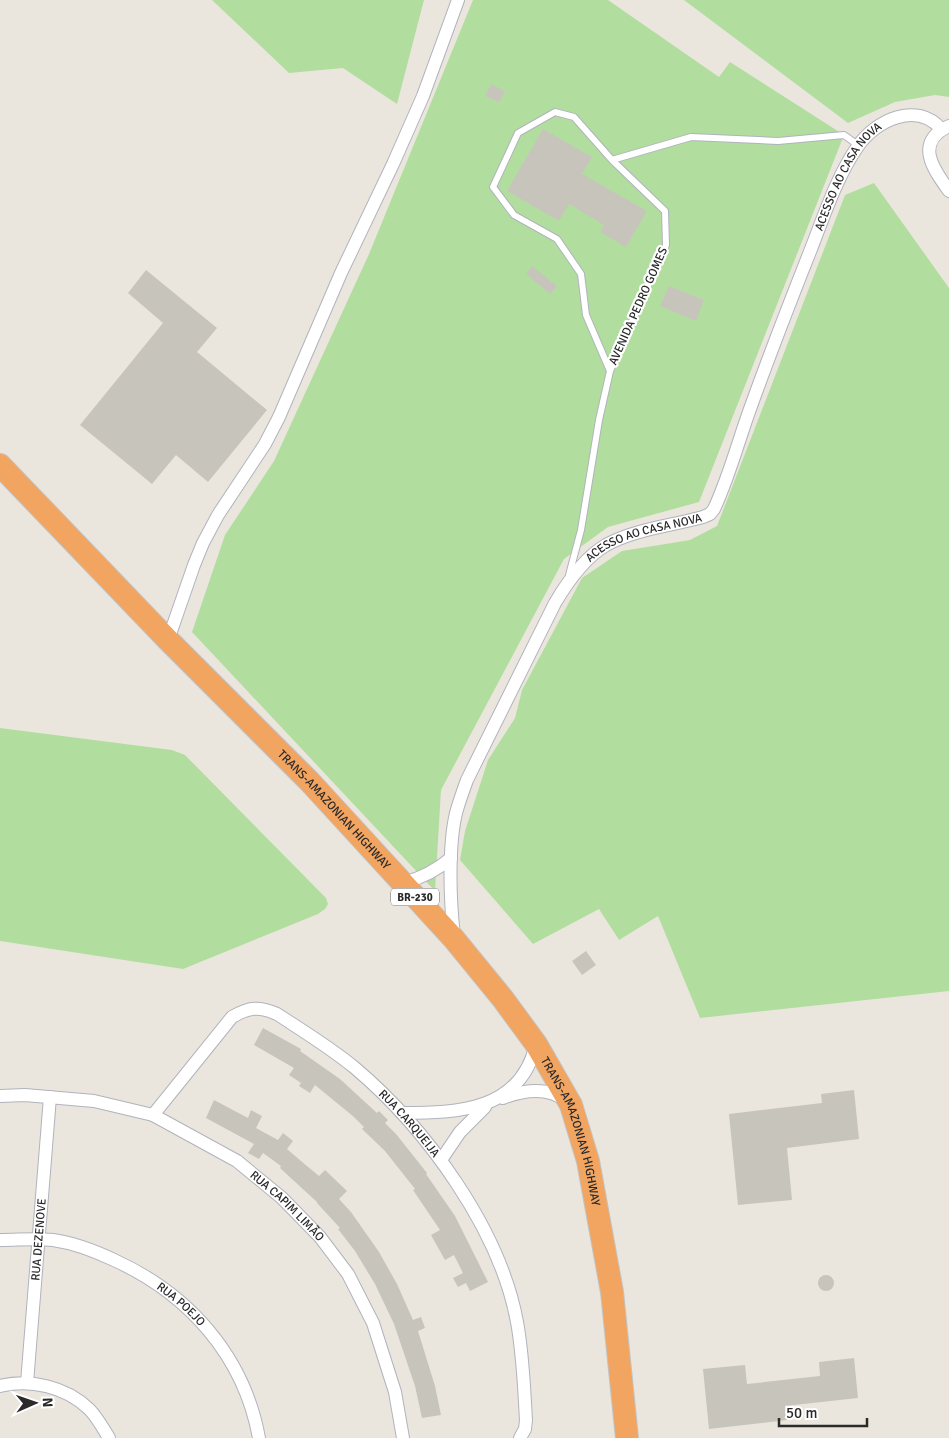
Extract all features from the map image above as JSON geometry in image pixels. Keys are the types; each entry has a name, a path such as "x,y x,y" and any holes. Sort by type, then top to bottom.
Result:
{"highway":[{"name":"TRANS-AMAZONIAN HIGHWAY","path":"0,466 168,640 310,782 454,939 503,999 536,1044 570,1105 588,1162 608,1270 616,1327 627,1438"}],"street":[{"path":"168,640 203,543 218,515 265,444 279,416 341,273 423,96 458,0"},
{"name":"ACESSO AO CASA NOVA","path":"454,939 451,858 456,815 467,780 566,584 589,559 605,546 620,539 710,514 714,509 827,208 858,146 877,126 901,116 923,116 945,127"},
{"path":"945,127 932,142 929,151 932,167 949,191"},
{"path":"403,883 437,870 451,858"},
{"name":"RUA CARQUEIJA","path":"153,1115 232,1018 243,1011 256,1008 266,1010 284,1019 354,1068 402,1113 441,1160 487,1234 510,1292 517,1322 526,1420 525,1429 520,1438"},
{"path":"441,1160 466,1125 492,1101 519,1081 532,1060 536,1044"},
{"path":"402,1113 464,1110 523,1092 542,1092 564,1099 570,1105"},
{"name":"RUA CAPIM LIMÃO","path":"0,1096 50,1097 94,1101 153,1115 236,1161 282,1198 320,1237 348,1274 373,1323 395,1392 402,1438"},
{"name":"RUA DEZENOVE","path":"27,1383 50,1097"},
{"name":"RUA POEJO","path":"0,1240 54,1240 76,1245 131,1267 156,1281 202,1321 222,1347 239,1376 259,1438"},
{"path":"0,1386 27,1383 53,1388 71,1396 89,1408 109,1438"}],"lane":[{"name":"AVENIDA PEDRO GOMES","path":"566,584 581,530 599,420 610,371 666,245 665,211 612,160 574,117 555,112 518,133 494,187 514,214 557,239 581,274 586,315 610,371"},
{"path":"612,160 691,137 778,141 844,135 858,146"}],"green space":[{"path":"212,0 424,0 397,104 343,68 289,73"},
{"path":"473,0 608,0 719,77 730,62 844,135 699,502 608,527 564,559 441,790 435,891 192,632 225,535 274,461 369,254"},
{"path":"684,0 949,0 949,97 935,95 895,102 848,123"},
{"path":"874,183 949,288 949,991 700,1018 658,916 619,940 599,909 533,944 460,860 465,831 488,760 515,718 522,690 582,578 622,551 690,540 717,526 845,195"},
{"path":"0,728 172,750 185,755 326,898 328,904 318,914 183,969 0,941"}],"building":[{"path":"491,84 505,91 499,102 485,96"},
{"path":"543,129 592,157 582,174 647,211 626,247 600,232 604,225 569,204 559,221 507,191"},
{"path":"532,266 557,286 550,294 526,274"},
{"path":"146,270 217,328 197,352 267,410 208,482 176,455 152,484 80,425 163,323 128,293"},
{"path":"669,286 704,300 696,321 660,306"},
{"path":"586,951 596,965 582,975 572,961"},
{"path":"263,1028 301,1049 300,1051 340,1079 377,1113 379,1111 388,1120 385,1123 427,1173 455,1216 488,1282 470,1291 466,1283 458,1287 453,1278 463,1273 454,1255 445,1260 431,1235 440,1230 413,1190 415,1189 385,1151 362,1129 364,1127 354,1117 315,1085 310,1093 299,1086 301,1083 289,1075 294,1068 254,1045"},
{"path":"854,1090 859,1139 787,1148 792,1200 738,1205 729,1114 822,1103 821,1094"},
{"path":"214,1100 248,1118 251,1110 262,1116 256,1128 278,1140 283,1133 293,1141 287,1149 319,1176 325,1170 347,1191 339,1199 351,1212 379,1252 397,1284 413,1320 421,1317 425,1328 418,1331 435,1386 441,1415 422,1418 415,1386 394,1324 375,1284 355,1251 338,1229 340,1228 317,1202 280,1168 281,1166 263,1153 259,1159 248,1153 254,1144 206,1118"},
{"path":"826,1275 832,1277 834,1283 832,1289 826,1291 820,1289 818,1283 820,1277"},
{"path":"854,1358 858,1398 785,1406 787,1420 709,1429 703,1369 745,1365 747,1384 820,1376 819,1362"}]}
